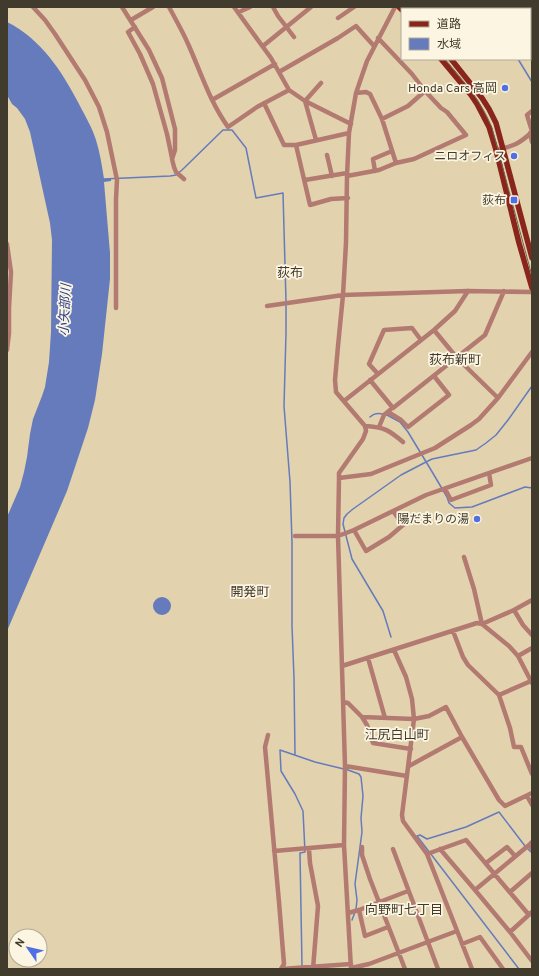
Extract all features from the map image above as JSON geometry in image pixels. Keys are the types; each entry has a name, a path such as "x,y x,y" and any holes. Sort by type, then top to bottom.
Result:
{"main road":[{"path":"443,60 477,104 489,127 532,288"},
{"path":"452,60 479,93 496,123 532,258"}],"street":[{"path":"33,7 55,34 85,80 99,107 108,132 117,180 116,308"},
{"path":"122,7 149,50 162,78 175,129 175,150 172,159"},
{"path":"131,20 152,7"},
{"path":"168,7 180,26 190,47 201,77 219,115 228,127 257,107 289,90"},
{"path":"234,7 275,64 289,90 305,101 351,124"},
{"path":"239,12 250,7"},
{"path":"273,7 294,37"},
{"path":"263,46 311,7"},
{"path":"338,18 354,7"},
{"path":"351,967 344,845 345,766 338,536 339,473 364,439 366,431 365,426 336,392 335,380 343,296 348,198 347,175 349,132 356,93 367,61 395,7"},
{"path":"279,72 356,26 374,46"},
{"path":"135,27 128,32 140,54 153,84 167,134 174,167 176,172 184,179"},
{"path":"305,180 379,170 396,163 414,159 466,135 458,124 425,91 412,74 378,38"},
{"path":"212,100 275,64"},
{"path":"305,101 321,83"},
{"path":"382,119 408,106 425,91"},
{"path":"356,93 366,92 370,94 382,119 396,163"},
{"path":"305,101 316,140"},
{"path":"264,103 284,145 296,145 349,132"},
{"path":"532,112 527,115 532,142"},
{"path":"496,150 520,143 531,132"},
{"path":"296,145 310,205 331,199 348,198"},
{"path":"375,171 373,159 392,151"},
{"path":"327,155 332,176"},
{"path":"7,244 11,272 7,350"},
{"path":"344,401 434,330 455,311 468,291"},
{"path":"267,306 343,296 468,291 532,292"},
{"path":"379,427 384,415 485,335 504,291"},
{"path":"378,374 369,364 384,330 412,328 422,340"},
{"path":"434,330 457,358 498,398"},
{"path":"339,478 371,474 435,448 479,419 498,398 532,352"},
{"path":"388,412 401,420 408,428 449,395 434,376"},
{"path":"370,380 393,408"},
{"path":"365,426 379,427 392,432 403,442"},
{"path":"295,536 338,536 426,496 532,458"},
{"path":"445,489 452,500 491,485 489,473"},
{"path":"393,511 403,525"},
{"path":"354,530 366,551 389,537 414,517"},
{"path":"464,557 474,589 482,624 509,646 518,656 532,682 499,695"},
{"path":"342,666 477,623 482,624 514,610 532,600"},
{"path":"514,610 532,636"},
{"path":"453,631 463,657 468,664 499,695 510,728 514,747 521,747 532,774"},
{"path":"518,656 532,648"},
{"path":"394,650 406,677 412,699 414,719 402,815 403,821 427,854 472,969"},
{"path":"368,658 385,718"},
{"path":"343,702 348,703 362,717 367,725 373,743 411,749"},
{"path":"362,717 414,719 429,716 446,707 498,800 505,806 532,793"},
{"path":"268,735 265,747 284,964 281,969"},
{"path":"409,766 462,737"},
{"path":"345,766 407,776"},
{"path":"527,796 532,805"},
{"path":"427,854 466,840 494,874 531,914 510,932"},
{"path":"274,851 344,845"},
{"path":"475,890 529,846"},
{"path":"362,847 362,855 405,969"},
{"path":"486,863 506,847 515,856"},
{"path":"309,849 318,906 313,968"},
{"path":"393,849 438,969"},
{"path":"440,849 510,932 532,961"},
{"path":"510,892 532,873"},
{"path":"348,913 408,891"},
{"path":"359,910 365,936 388,927"},
{"path":"281,969 370,967 399,953 457,931"},
{"path":"462,944 480,937 503,969"}],"water":[{"name":"小矢部川","path":"7,22 30,37 58,68 86,117 94,135 100,155 104,179 111,179 111,181 104,182 110,253 110,279 102,354 95,400 88,428 67,491 7,631 7,517 20,487 27,457 33,419 45,387 49,362 51,332 52,240 50,223 30,132 25,119 12,104 7,95"},
{"path":"162,597 168,600 171,606 168,612 162,615 156,612 153,606 156,600"}],"waterway":[{"path":"519,60 532,82"},
{"path":"103,179 176,175 223,130 232,130 246,148 256,198 283,193 286,301"},
{"path":"286,305 284,406 290,482 292,542 295,755"},
{"path":"391,637 383,611 352,559 343,524 344,518 353,509 401,475 432,459 476,450 486,443 496,435 532,386"},
{"path":"370,417 380,413 383,414"},
{"path":"387,415 400,422 408,432 447,497 449,503 455,508 472,507 525,487 532,488"},
{"path":"302,966 300,853 305,852 303,811 281,771 280,750 315,762 348,770 359,774 361,777 363,796 361,818 362,832 355,884 357,900 356,909"},
{"path":"417,836 420,835 427,839 466,827 499,812 525,846"},
{"path":"417,836 519,969"},
{"path":"528,849 532,853"},
{"path":"352,920 355,912"}],"tram line":[{"path":"446,60 477,100 492,128 532,276"}],"place":[{"name":"Honda Cars 高岡","path":"505,88"},
{"name":"ニロオフィス","path":"514,156"},
{"name":"荻布","path":"514,200"},
{"name":"陽だまりの湯","path":"477,519"}],"district":[{"name":"荻布","path":"290,272"},
{"name":"荻布新町","path":"455,359"},
{"name":"開発町","path":"250,591"},
{"name":"江尻白山町","path":"397,734"},
{"name":"向野町七丁目","path":"404,909"}]}
